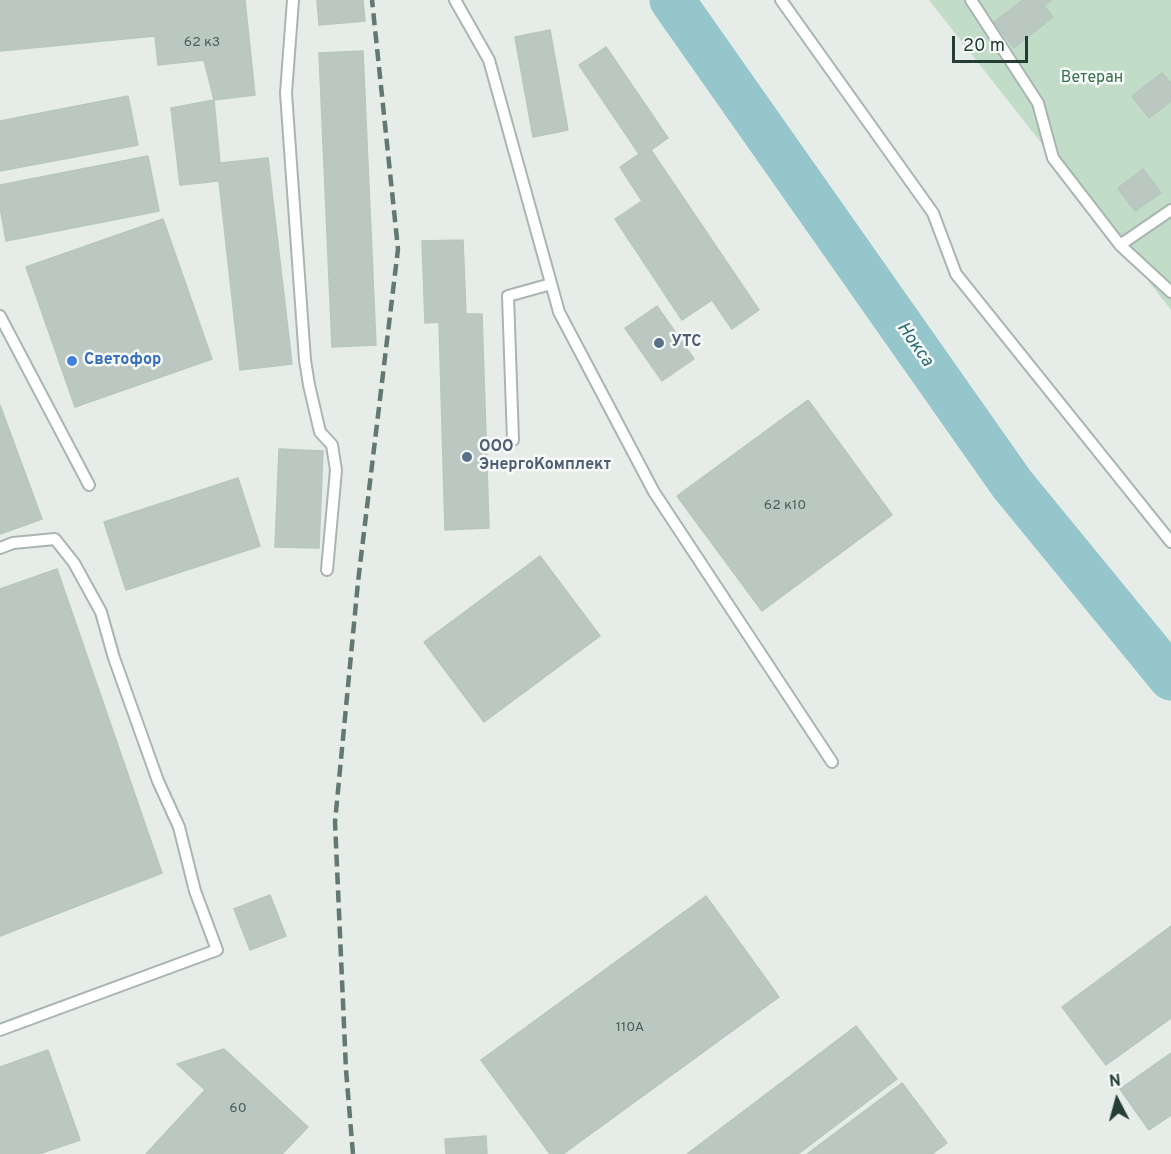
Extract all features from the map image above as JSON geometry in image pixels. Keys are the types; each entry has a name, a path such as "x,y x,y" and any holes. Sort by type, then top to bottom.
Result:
{"lane":[{"path":"293,0 286,93 305,360 320,432 333,445 336,470 327,570"},
{"path":"455,0 489,60 559,312 654,492 832,762"},
{"path":"781,0 933,213 956,274 1171,542"},
{"path":"970,0 1038,103 1053,158 1120,245 1171,292"},
{"path":"1120,245 1171,210"},
{"path":"513,440 508,296 551,284"},
{"path":"0,316 89,485"},
{"path":"0,548 13,543 55,539 74,563 85,582 101,612 114,658 158,781 179,827 195,891 218,950 0,1030"}],"green space":[{"name":"Ветеран","path":"929,0 1171,0 1171,310 1053,158"}],"building":[{"path":"0,0 245,0 255,95 214,100 204,60 158,65 155,36 0,51"},
{"path":"317,0 363,0 365,21 319,25"},
{"path":"1023,0 1052,0 1044,6 1053,17 1014,48 994,22"},
{"path":"550,30 568,130 533,137 515,37"},
{"path":"606,47 668,138 651,150 759,310 732,329 712,300 682,320 615,219 642,201 620,167 639,154 579,65"},
{"path":"363,51 376,345 332,347 319,53"},
{"path":"1162,73 1171,83 1171,101 1149,118 1132,96"},
{"path":"128,96 138,145 0,171 0,121"},
{"path":"214,100 220,163 268,158 292,364 240,370 219,181 180,185 171,108"},
{"path":"148,156 159,211 6,241 0,207 0,185"},
{"path":"1143,169 1161,193 1135,211 1118,188"},
{"path":"163,219 212,359 75,407 26,267"},
{"path":"463,240 466,314 482,314 489,528 445,530 439,322 425,323 422,241"},
{"name":"УТС","path":"657,306 694,359 662,381 625,328"},
{"path":"808,400 892,515 762,611 677,496"},
{"path":"0,405 42,519 0,534"},
{"path":"279,449 323,451 319,548 275,547"},
{"path":"238,478 260,546 126,590 104,522"},
{"path":"540,556 600,636 484,722 424,642"},
{"path":"57,569 162,873 0,936 0,589"},
{"path":"270,895 286,936 250,950 234,909"},
{"path":"706,896 779,997 563,1154 550,1154 481,1060"},
{"path":"1171,926 1171,1018 1106,1065 1062,1007"},
{"path":"856,1026 897,1079 798,1154 687,1154"},
{"path":"224,1049 308,1127 282,1154 146,1154 205,1090 177,1064"},
{"path":"48,1050 80,1140 39,1154 0,1154 0,1067"},
{"path":"1171,1053 1171,1115 1149,1130 1120,1089"},
{"path":"902,1083 947,1143 932,1154 807,1154"},
{"path":"486,1136 487,1154 446,1154 445,1139"}],"waterway":[{"name":"Нокса","path":"672,0 1012,484 1171,678"}],"railway":[{"path":"353,1154 346,1070 335,822 358,582 398,249 372,0"}],"place":[{"name":"УТС","path":"659,343"},
{"name":"Светофор","path":"72,361"},
{"name":"ООО ЭнергоКомплект","path":"467,457"}]}
